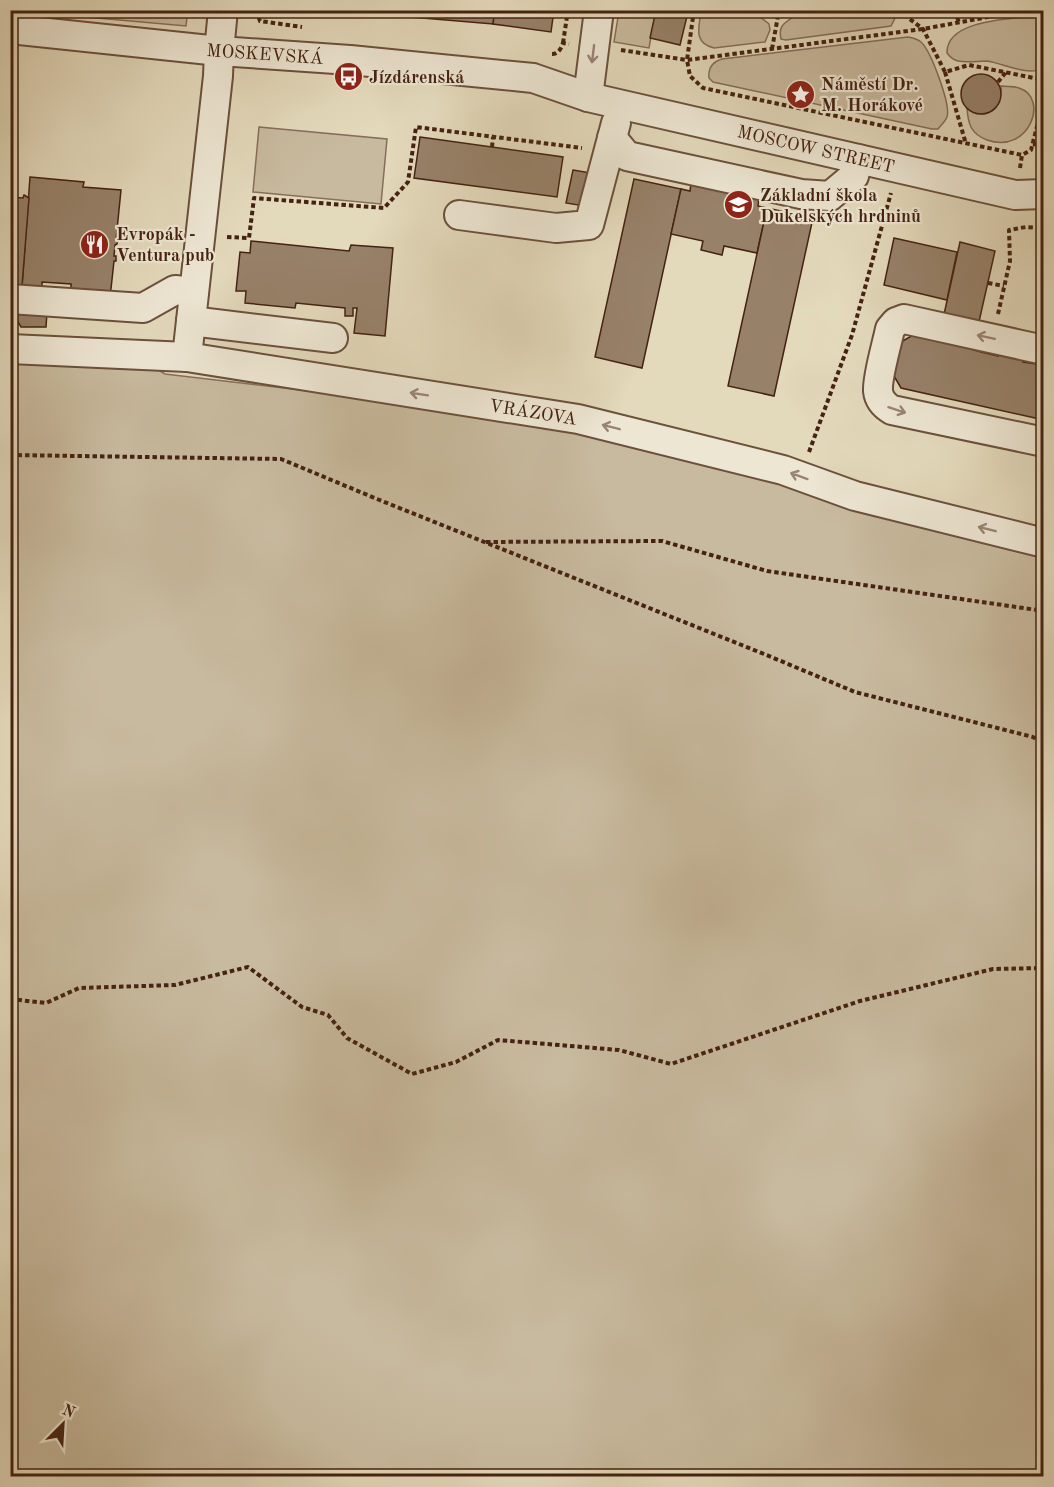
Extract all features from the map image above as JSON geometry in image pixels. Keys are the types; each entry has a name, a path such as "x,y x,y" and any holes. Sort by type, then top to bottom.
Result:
{"street":[{"path":"187,357 218,76 223,10"},
{"path":"588,97 599,10"},
{"name":"MOSKEVSKÁ","path":"10,29 219,51 350,60 533,78 588,97"},
{"name":"MOSCOW STREET","path":"588,97 1015,195 1044,194"},
{"path":"459,215 556,228 589,225 618,104"},
{"path":"610,145 627,156 801,194 830,196 854,176 858,159"},
{"path":"10,299 142,308 175,290 194,292"},
{"path":"1044,350 904,319 896,322 890,329 878,382 878,394 884,405 892,410 1044,442"},
{"path":"191,321 333,338"},
{"name":"VRÁZOVA","path":"10,350 187,357 578,419 783,470 855,496 1044,543"}],"path":[{"path":"184,10 197,12 198,10"},
{"path":"563,44 568,10"},
{"path":"694,10 687,60 690,76 703,88 1022,155 1031,150 1044,99"},
{"path":"764,10 772,16 783,15 789,10"},
{"path":"898,10 922,29 945,72 966,144"},
{"path":"955,10 959,23"},
{"path":"594,46 687,60 922,29 1036,10"},
{"path":"772,49 778,16"},
{"path":"945,72 969,65 1044,80"},
{"path":"998,82 1006,72"},
{"path":"217,237 249,238 254,198 384,208 408,182 416,127 493,136 610,145"},
{"path":"492,147 493,136"},
{"path":"1033,144 1044,146"},
{"path":"800,476 852,335 894,184"},
{"path":"998,315 1010,261 1009,230 1026,227 1040,228"},
{"path":"988,283 1004,286"},
{"path":"10,455 281,459 377,500 855,692 1033,737 1044,745"},
{"path":"483,542 662,541 767,571 1044,611"},
{"path":"10,999 46,1003 79,988 174,985 248,967 302,1007 328,1015 347,1038 412,1074 456,1062 498,1040 619,1050 671,1064 860,1001 993,969 1044,968"}],"shaded area":[{"path":"136,10 181,15 187,17 186,26 18,11"},
{"path":"619,11 656,11 649,48 614,42"},
{"path":"701,11 755,11 769,24 770,30 765,42 714,48 707,46 700,38"},
{"path":"799,11 893,11 896,16 891,26 781,39 780,33 783,25"},
{"path":"1044,17 1042,68 1030,71 987,61 958,61 947,53 950,42 957,33 969,27 998,20"},
{"path":"908,37 918,40 925,47 943,90 947,117 938,129 713,82 709,78 711,66 722,59"},
{"path":"1001,86 1017,87 1028,94 1033,102 1034,113 1024,133 1014,140 1002,142 987,140 977,135 968,119 967,108 981,113 992,111 999,101"},
{"path":"259,127 387,139 381,204 253,192"},
{"path":"11,344 147,363 165,374 412,403 585,430 1043,553 1043,1476 11,1476"}],"building":[{"path":"343,10 388,10 387,15"},
{"path":"388,10 495,10 493,24 387,15"},
{"path":"495,10 554,10 551,32 493,24"},
{"path":"656,10 688,12 680,45 650,38"},
{"path":"981,74 989,75 995,80 1000,86 1000,102 995,108 989,113 981,114 973,113 967,108 962,102 961,94 962,86 967,80 973,75"},
{"path":"420,137 563,157 557,197 414,178"},
{"path":"573,170 591,173 584,206 566,203"},
{"path":"30,177 84,182 83,187 121,190 116,240 118,240 114,256 116,256 116,261 114,261 110,298 71,294 71,284 42,282 42,288 22,286"},
{"path":"634,179 681,189 642,368 595,357"},
{"path":"691,183 759,198 758,206 767,208 757,253 724,246 722,255 701,250 703,241 671,234 681,189 690,191"},
{"path":"24,195 29,198 22,286 10,286 10,197 23,198"},
{"path":"767,208 813,218 774,396 728,386"},
{"path":"894,238 957,252 947,300 884,285"},
{"path":"251,241 349,251 351,245 393,248 385,336 354,333 357,308 353,308 353,316 345,316 345,308 296,303 295,308 245,303 246,291 236,291 240,252 250,253"},
{"path":"960,242 995,251 978,326 943,319"},
{"path":"15,312 47,312 46,327 21,327 15,317"},
{"path":"913,335 972,343 971,349 1044,365 1044,420 901,388 894,376 901,342"}],"place":[{"name":"Jízdárenská","path":"348,77"},
{"name":"Náměstí Dr. M. Horákové","path":"800,94"},
{"name":"Základní škola Dukelských hrdninů","path":"739,205"},
{"name":"Evropák - Ventura pub","path":"95,244"}]}
